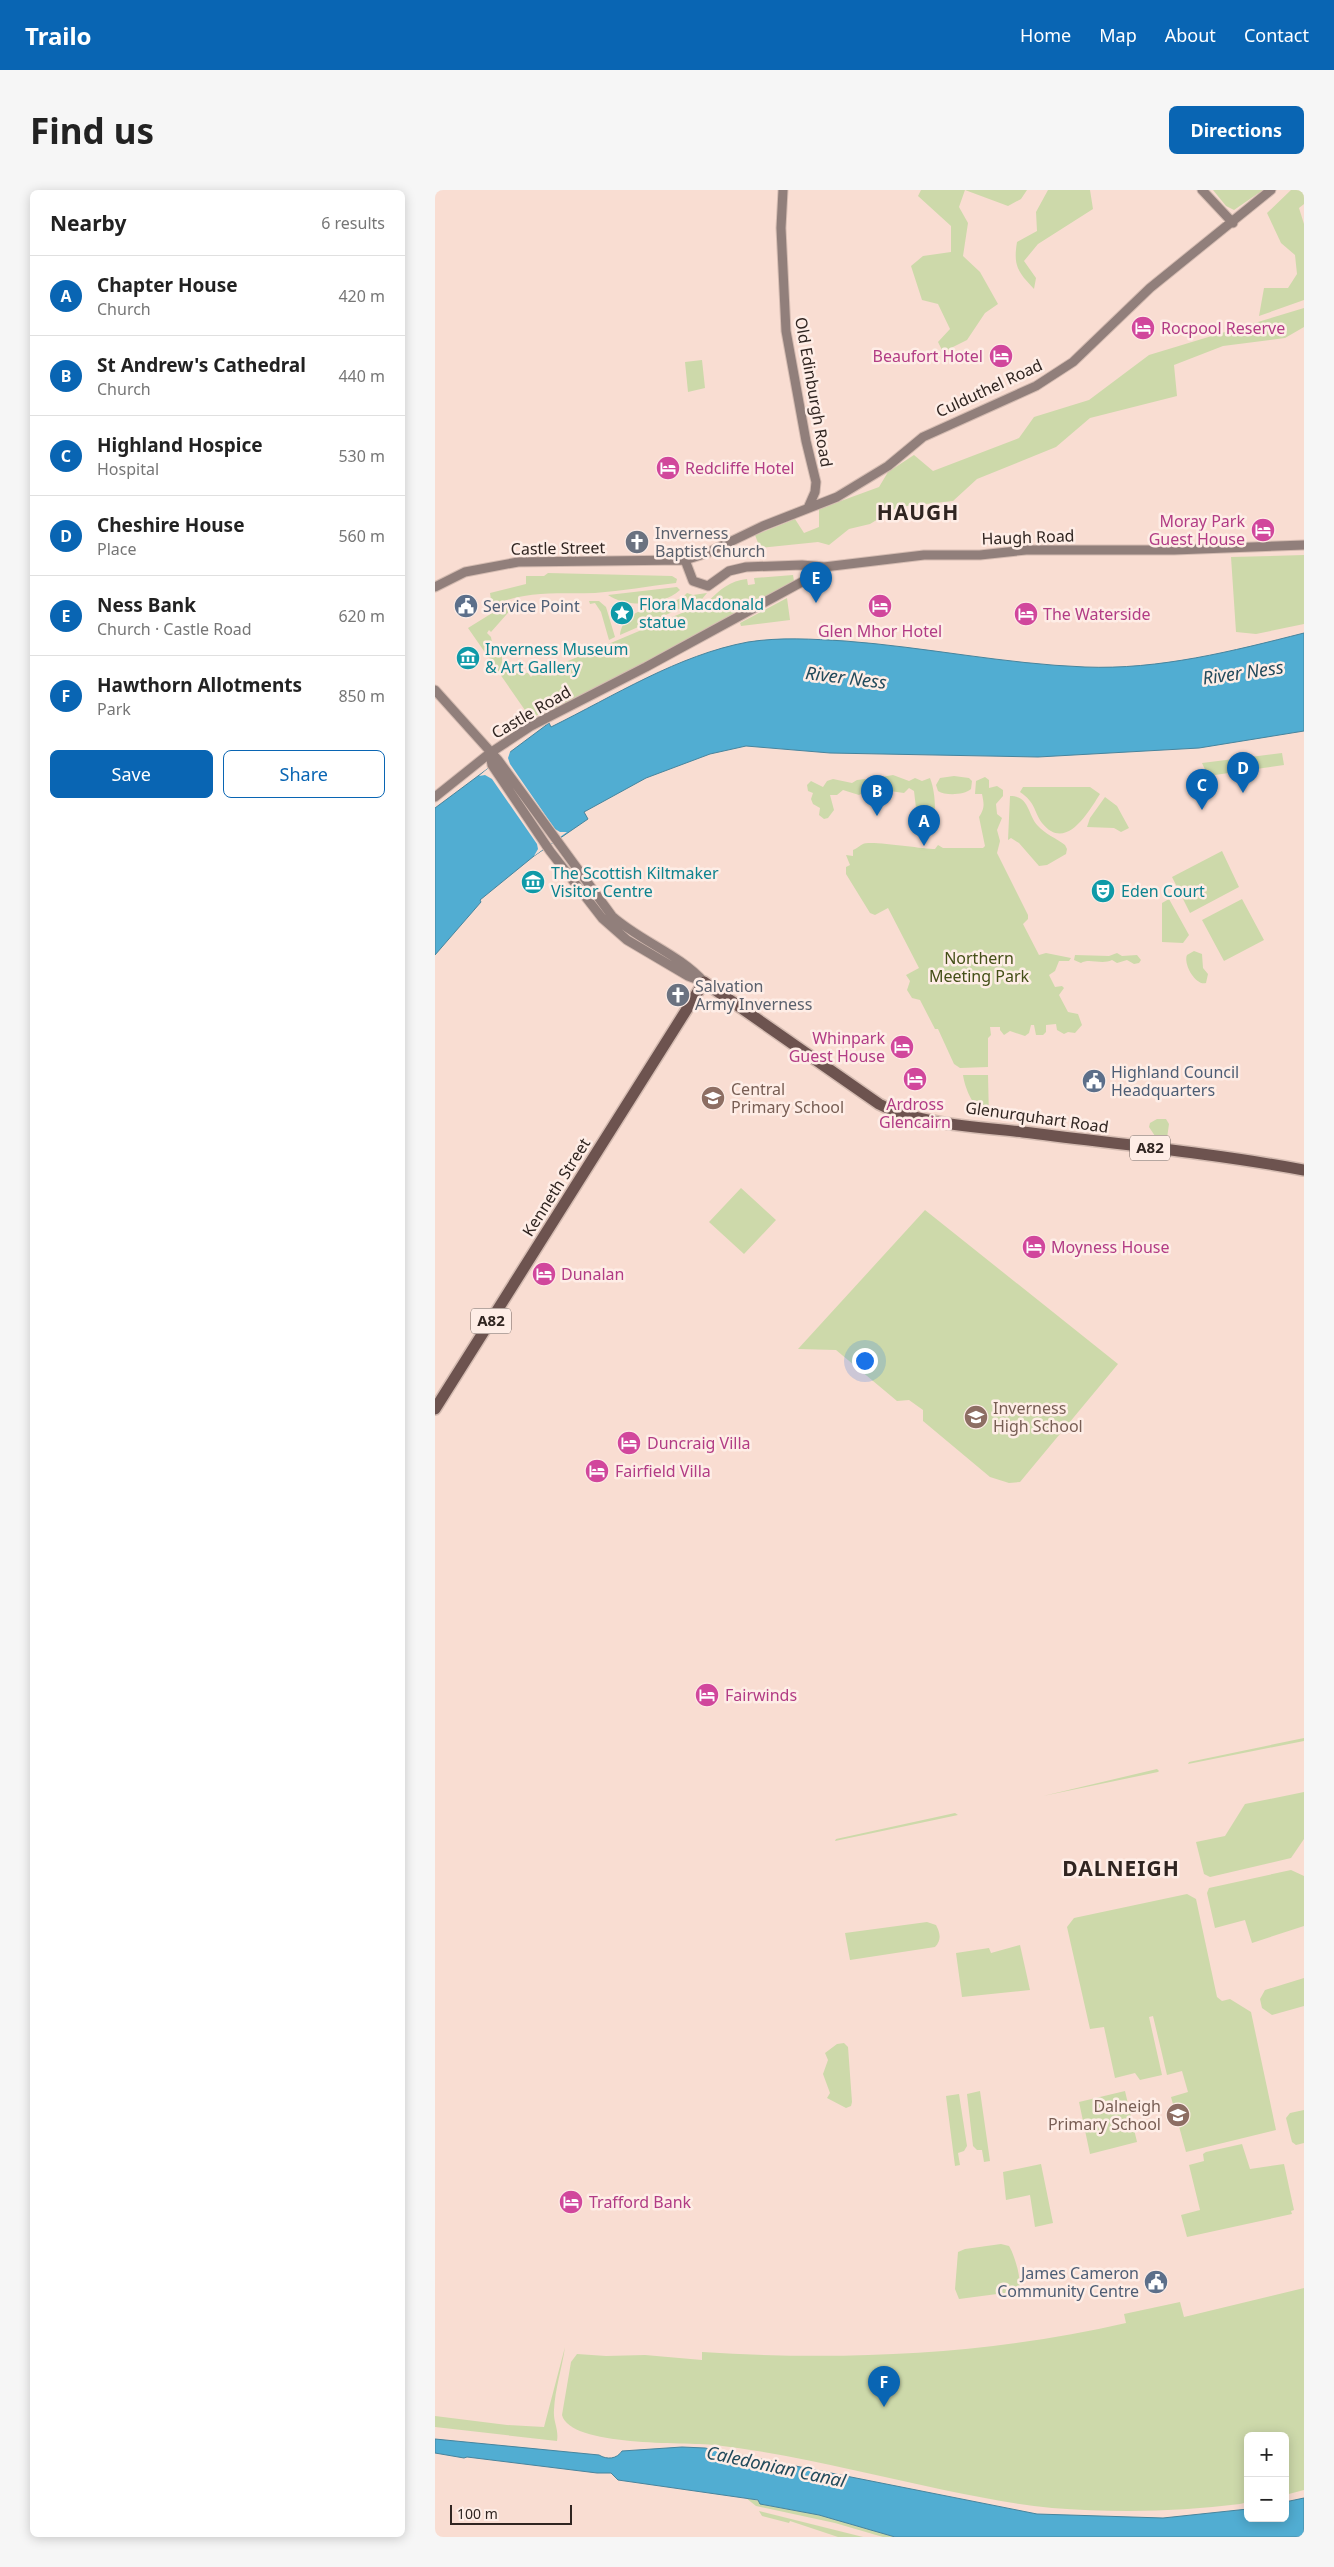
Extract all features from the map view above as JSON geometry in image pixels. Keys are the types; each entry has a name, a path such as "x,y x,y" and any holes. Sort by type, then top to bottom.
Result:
{"highway":[{"name":"Glenurquhart Road","path":"704,982 879,1104 901,1114 1304,1170"},
{"name":"Kenneth Street","path":"435,1409 704,982"}],"main road":[{"name":"Old Edinburgh Road","path":"783,190 781,228 785,331 804,433 816,482 815,492 808,508"},
{"path":"1202,190 1233,223"},
{"name":"Culduthel Road","path":"685,560 707,553 763,526 837,498 923,437 1037,386 1073,362 1150,288 1233,223 1271,190"},
{"name":"Haugh Road","path":"685,560 693,580 703,586 713,584 729,571 746,567 802,565 824,567 924,555 980,555 1036,550 1234,548 1304,545"},
{"name":"Castle Street","path":"435,587 465,572 518,562 685,560"},
{"name":"Castle Road","path":"435,797 490,753 531,726 647,667 811,577 824,567"},
{"path":"435,690 490,753 553,846 605,915 627,940 688,976 704,982"}],"green space":[{"path":"921,190 965,190 959,207 968,223 963,256 980,272 998,304 985,313 967,340 943,352 938,342 950,329 938,304 922,300 911,266 923,256 951,252 951,226 918,196"},
{"path":"965,190 1027,190 1021,199 1008,206"},
{"path":"1048,190 1090,190 1093,209 1038,244 1024,261 1036,278 1034,289 1024,278 1016,263 1017,242 1037,231 1036,212"},
{"path":"1213,190 1263,190 1234,210 1226,206"},
{"path":"1291,190 1304,190 1304,204 1299,208 1304,224 1304,300 1259,316 1264,288 1288,288 1297,274 1295,255 1281,243 1267,213"},
{"path":"1304,308 1304,327 1285,338 1223,346 1174,365 1177,396 1090,418 1056,447 977,479 953,501 898,507 870,524 849,529 829,545 818,542 760,548 755,535 795,519 804,533 819,527 819,509 879,487 888,472 914,455 933,471 1019,438 1034,417 1089,400 1149,355"},
{"path":"702,360 705,388 688,392 685,362"},
{"path":"1304,555 1304,624 1256,634 1236,632 1231,557"},
{"path":"548,573 672,576 677,579 676,583 615,591 529,595 517,597 492,606 490,593 526,584 526,576 544,576"},
{"path":"793,575 794,581 633,671 533,717 529,716 468,628 497,610 513,607 491,632 489,630 487,633 491,637 493,648 502,654 502,662 511,663 514,666 512,673 528,673 531,677 539,668 541,672 547,672 549,669 708,602 721,590 735,582 747,579 748,585 755,584 754,578"},
{"path":"677,587 680,590 673,595 654,602 625,602 608,595"},
{"path":"687,593 693,595 707,593 702,599 620,635 624,624 630,617 649,608 670,603"},
{"path":"787,598 790,620 741,626 740,623"},
{"path":"589,601 599,601 606,607 615,637 609,640 601,612 595,603 590,604"},
{"path":"1282,753 1284,765 1208,776 1202,763"},
{"path":"893,775 909,781 915,778 922,781 930,778 934,797 935,818 933,830 930,834 924,837 919,833 914,791 909,788 904,793 890,791 882,785 881,777"},
{"path":"954,776 969,778 972,781 971,789 964,793 955,794 946,794 938,791 936,785 940,778"},
{"name":"Northern Meeting Park","path":"985,777 989,780 989,788 997,786 1003,790 1003,796 996,804 997,814 1002,818 997,830 1000,841 997,853 1028,915 1028,919 1023,924 1039,955 1046,953 1071,958 1069,961 1059,961 1055,971 1049,975 1055,987 1062,986 1064,988 1059,995 1068,1012 1078,1014 1082,1025 1075,1033 1068,1032 1064,1034 1057,1030 1056,1024 1046,1025 1046,1032 1043,1035 1036,1035 1034,1025 1031,1025 1029,1033 1025,1036 1010,1031 1004,1035 1000,1027 990,1027 988,1067 960,1068 954,1064 938,1029 935,1029 920,1000 912,998 907,990 910,981 906,975 919,968 888,908 875,915 870,913 846,874 846,867 850,865 846,855 853,856 853,850 868,843 935,849 938,845 943,848 983,848 985,846 979,817 983,808 982,794 975,794 976,781"},
{"path":"833,779 852,783 865,779 869,789 859,795 843,790 837,795 830,795 834,810 828,818 824,819 819,815 820,808 813,804 811,799 813,793 808,791 807,785 811,781 823,787 827,781"},
{"path":"1023,787 1090,787 1100,794 1090,810 1076,826 1060,834 1051,831 1042,823 1032,803 1020,792"},
{"path":"1010,796 1025,802 1038,826 1065,845 1067,849 1066,854 1047,865 1039,866 1019,843 1011,838 1008,840"},
{"path":"1105,797 1117,806 1129,828 1121,832 1114,828 1087,827 1090,818"},
{"path":"1222,851 1239,887 1190,913 1172,877"},
{"path":"1169,899 1189,935 1183,943 1162,942 1162,903"},
{"path":"1242,899 1264,940 1224,961 1202,920"},
{"path":"1194,951 1202,954 1203,968 1208,974 1206,983 1202,983 1194,978 1188,968 1187,955"},
{"path":"1117,953 1122,956 1137,955 1141,960 1139,963 1134,964 1127,960 1117,963 1112,960 1081,963 1074,960 1075,955 1109,956"},
{"path":"963,1075 988,1075 989,1118 979,1110 971,1099"},
{"path":"1157,1119 1166,1119 1169,1124 1167,1138 1155,1136 1149,1127 1150,1123"},
{"path":"741,1188 776,1220 744,1254 709,1222"},
{"path":"925,1210 1118,1364 1020,1482 1009,1483 990,1477 923,1421 923,1410 909,1400 897,1401 836,1350 798,1349"},
{"path":"1304,1738 1304,1741 1188,1764 1189,1762"},
{"path":"1157,1769 1158,1772 1043,1796"},
{"path":"1304,1792 1304,1839 1291,1858 1210,1877 1204,1874 1196,1842 1225,1836 1245,1804"},
{"path":"955,1813 958,1815 835,1841 836,1839"},
{"path":"1291,1870 1304,1876 1304,1926 1252,1943 1245,1920 1215,1928 1207,1893 1209,1888"},
{"path":"1187,1894 1196,1899 1217,1997 1222,2001 1230,1999 1251,2012 1276,2130 1186,2152 1171,2097 1188,2092 1182,2071 1167,2075 1153,2016 1149,2017 1162,2075 1140,2080 1135,2073 1115,2078 1104,2027 1090,2029 1067,1927 1074,1918"},
{"path":"927,1922 936,1925 939,1931 940,1936 935,1947 850,1960 845,1933"},
{"path":"1020,1945 1030,1990 962,1997 956,1953 989,1948 991,1953"},
{"path":"1304,1978 1304,2006 1272,2015 1262,2008 1260,1999 1265,1990"},
{"path":"844,2043 848,2047 852,2102 851,2106 846,2108 827,2098 830,2093 823,2074 828,2060 825,2053 837,2044"},
{"path":"980,2091 990,2161 984,2162 982,2150 977,2150 973,2146 967,2094"},
{"path":"1125,2091 1137,2142 1090,2154 1079,2102"},
{"path":"959,2094 967,2146 964,2151 958,2153 960,2165 955,2166 946,2096"},
{"path":"1304,2110 1304,2143 1296,2145 1292,2142 1286,2118 1290,2113"},
{"path":"1242,2144 1250,2169 1284,2164 1294,2210 1291,2211 1292,2214 1187,2237 1181,2215 1200,2210 1189,2165 1204,2161 1203,2154 1206,2152"},
{"path":"1041,2164 1053,2223 1035,2227 1030,2195 1006,2200 1003,2172"},
{"path":"1001,2244 1009,2246 1014,2256 1019,2275 1019,2291 959,2299 955,2289 958,2252 965,2249"},
{"path":"1304,2288 1304,2490 1289,2494 1289,2432 1244,2432 1244,2503 1170,2510 1076,2510 1025,2505 744,2449 715,2445 656,2443 606,2438 585,2433 570,2425 562,2415 571,2362 577,2354 606,2356 645,2355 702,2360 702,2352 809,2356 915,2353 968,2349 1074,2334 1126,2323 1124,2314 1180,2302 1184,2317"},
{"path":"565,2347 555,2402 554,2414 557,2441 435,2427 435,2416 507,2425 544,2427"},
{"path":"746,2498 759,2501 761,2504 819,2515 895,2537 883,2537 835,2523 756,2506"},
{"path":"759,2511 863,2537 838,2537 790,2521 789,2523 762,2516"}],"water":[{"name":"River Ness","path":"1304,633 1304,731 1199,748 1038,757 830,753 746,746 710,754 646,778 584,812 588,819 534,856 480,900 481,902 435,955 435,808 549,723 551,727 647,678 697,656 748,642 772,639 808,639 875,644 1025,663 1113,667 1196,658"},
{"name":"Caledonian Canal","path":"435,2439 599,2455 608,2458 617,2456 622,2451 682,2447 705,2448 1037,2514 1163,2518 1244,2509 1244,2522 1289,2522 1289,2501 1304,2498 1304,2537 895,2537 819,2515 760,2504 758,2500 618,2480 611,2473 464,2458 435,2453"}],"pier":[{"path":"511,749 508,758 510,764 555,829 560,832 567,832 534,856 538,849 537,844 492,779 485,775 479,776"}],"place":[{"name":"Rocpool Reserve","path":"1143,328"},
{"name":"Beaufort Hotel","path":"1001,356"},
{"name":"Redcliffe Hotel","path":"668,468"},
{"name":"Moray Park Guest House","path":"1263,530"},
{"name":"Inverness Baptist Church","path":"637,542"},
{"name":"Ness Bank","path":"816,603"},
{"name":"Service Point","path":"466,606"},
{"name":"Glen Mhor Hotel","path":"880,606"},
{"name":"Flora Macdonald statue","path":"622,613"},
{"name":"The Waterside","path":"1026,614"},
{"name":"Inverness Museum & Art Gallery","path":"468,658"},
{"name":"Cheshire House","path":"1243,793"},
{"name":"Highland Hospice","path":"1202,810"},
{"name":"St Andrew's Cathedral","path":"877,816"},
{"name":"Chapter House","path":"924,846"},
{"name":"The Scottish Kiltmaker Visitor Centre","path":"533,882"},
{"name":"Eden Court","path":"1103,891"},
{"name":"Salvation Army Inverness","path":"678,995"},
{"name":"Whinpark Guest House","path":"902,1047"},
{"name":"Ardross Glencairn","path":"915,1079"},
{"name":"Highland Council Headquarters","path":"1094,1081"},
{"name":"Central Primary School","path":"713,1098"},
{"name":"Moyness House","path":"1034,1247"},
{"name":"Dunalan","path":"544,1274"},
{"name":"Inverness High School","path":"976,1417"},
{"name":"Duncraig Villa","path":"629,1443"},
{"name":"Fairfield Villa","path":"597,1471"},
{"name":"Fairwinds","path":"707,1695"},
{"name":"Dalneigh Primary School","path":"1178,2115"},
{"name":"Trafford Bank","path":"571,2202"},
{"name":"James Cameron Community Centre","path":"1156,2282"},
{"name":"Hawthorn Allotments","path":"884,2407"}],"district":[{"name":"HAUGH","path":"918,513"},
{"name":"DALNEIGH","path":"1121,1869"}]}
